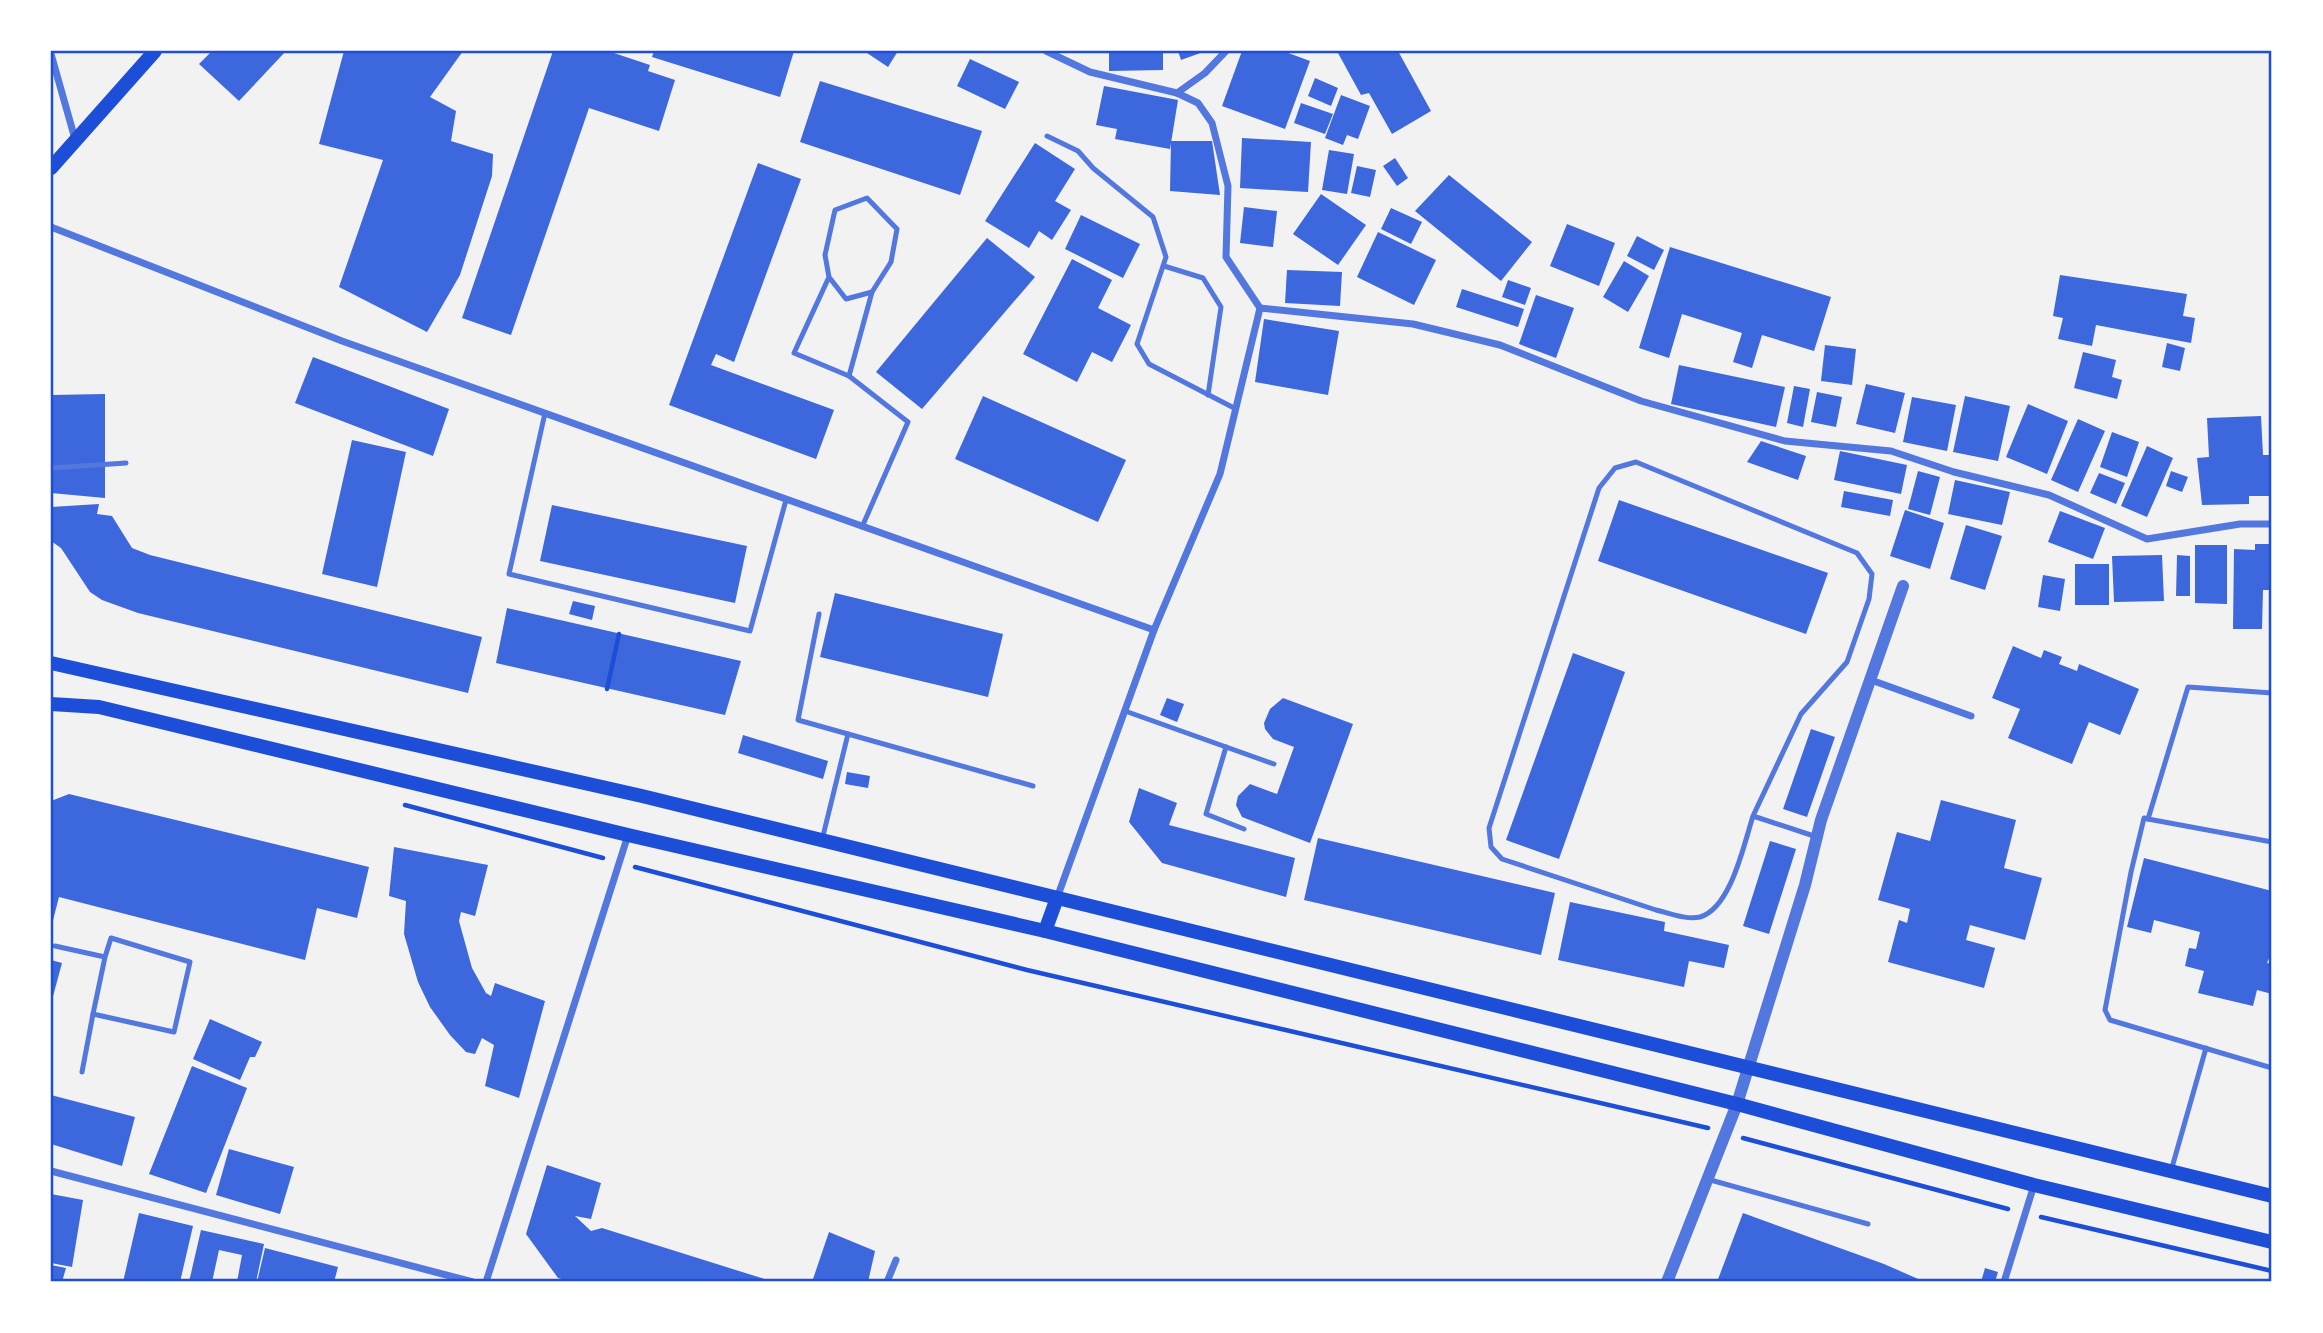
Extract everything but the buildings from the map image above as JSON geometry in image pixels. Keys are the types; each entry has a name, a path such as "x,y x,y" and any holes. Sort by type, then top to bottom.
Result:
{"main road":[{"path":"51,168 155,51"},
{"path":"51,663 629,793 2272,1196"},
{"path":"51,704 99,707 628,835 1045,931 1737,1104 2034,1185 2272,1242"},
{"path":"1045,931 1057,898"}],"street":[{"path":"1046,51 1090,72 1177,93 1198,103 1212,123 1228,186 1226,257 1260,308 1220,474 1154,630 1057,898"},
{"path":"1177,93 1205,73 1226,51"},
{"path":"51,54 75,139"},
{"path":"51,228 342,341 1154,630"},
{"path":"1260,308 1413,324 1500,345 1641,401 1772,437 1891,451 1954,472 2049,495 2147,539 2240,524 2272,524"},
{"path":"1667,1282 1737,1104 1805,885 1817,837 1903,586"},
{"path":"1871,680 1971,716"},
{"path":"486,1282 628,835"},
{"path":"51,1171 473,1282"},
{"path":"2004,1282 2034,1185"},
{"path":"887,1282 896,1260"}],"lane":[{"path":"1047,136 1077,151 1093,168 1153,217 1167,257 1137,344 1149,364 1236,409"},
{"path":"849,376 872,292 891,262 897,229 867,198 835,210 825,255 829,277 846,299 872,292"},
{"path":"1164,266 1203,278 1221,306 1208,395"},
{"path":"829,277 794,352 849,376 908,422 862,527"},
{"path":"545,413 509,575 750,631 786,500"},
{"path":"51,468 126,463"},
{"path":"1636,463 1845,548 1857,553 1872,574 1869,598 1847,662 1801,714 1753,816 1729,888 1717,906 1700,917 1681,916 1656,909 1502,859 1491,847 1489,828 1599,488 1615,468 1636,463"},
{"path":"819,614 798,720 1033,786"},
{"path":"2148,819 2189,687 2272,693"},
{"path":"1125,711 1274,764"},
{"path":"822,840 848,734"},
{"path":"1226,747 1206,814 1244,829"},
{"path":"1753,816 1817,837"},
{"path":"2272,842 2144,818 2105,1010 2110,1020 2272,1068"},
{"path":"82,1072 93,1014 105,957 111,938 190,962 174,1032 93,1014"},
{"path":"55,946 105,957"},
{"path":"2171,1171 2206,1048"},
{"path":"1707,1179 1868,1224"}],"path":[{"path":"607,689 620,634"},
{"path":"404,805 1027,970 1651,1113 2025,1214 2272,1271"}]}
